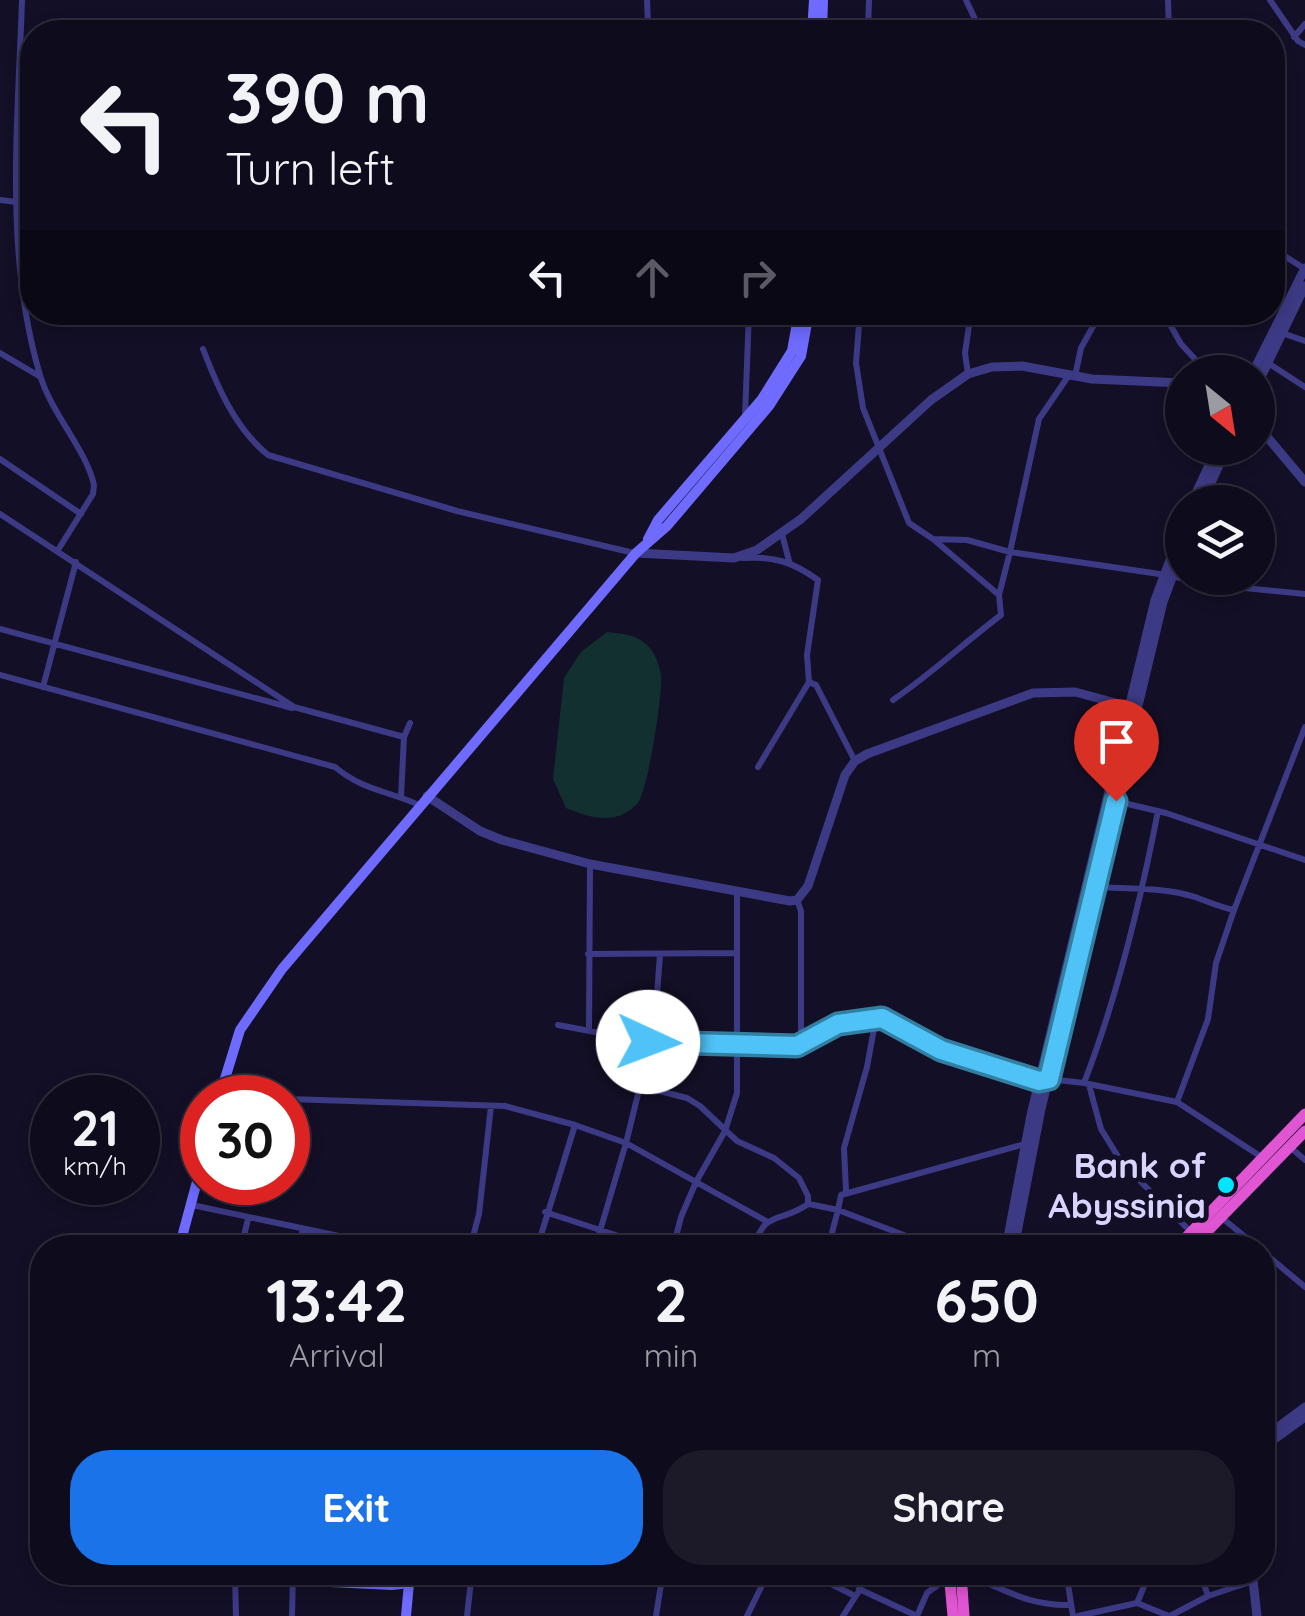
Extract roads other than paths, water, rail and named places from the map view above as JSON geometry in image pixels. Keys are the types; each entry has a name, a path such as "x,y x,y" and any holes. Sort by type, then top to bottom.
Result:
{"highway":[{"path":"1205,1235 1286,1143 1305,1114"},
{"path":"1187,1235 1264,1159 1305,1131"},
{"path":"954,1616 955,1585"},
{"path":"957,1585 964,1616"}],"main road":[{"path":"749,422 792,351 797,325"},
{"path":"227,1075 240,1030 282,969 648,540 658,520 796,365 807,325"},
{"path":"183,1235 192,1205"},
{"path":"406,1616 408,1585"}],"street":[{"path":"1285,23 1305,45"},
{"path":"1294,37 1305,24"},
{"path":"20,67 16,202 20,254"},
{"path":"0,200 16,202"},
{"path":"1285,309 1305,269"},
{"path":"1272,355 1305,286"},
{"path":"28,325 50,404 92,478 94,494 58,550"},
{"path":"748,325 749,422"},
{"path":"859,325 856,363 863,408 909,522 999,595"},
{"path":"968,374 965,353 969,325"},
{"path":"893,700 937,670 960,646 1001,615 999,595 1039,419 1072,375 1094,325"},
{"path":"1170,325 1191,355"},
{"path":"1262,355 1277,325"},
{"path":"1282,333 1305,342"},
{"path":"203,348 237,422 268,455 456,511 636,553 762,556 789,561 818,580 806,655 809,682 758,767"},
{"path":"0,354 40,377"},
{"path":"734,558 757,550 782,534 932,400 968,374 1022,366 1072,375 1165,382"},
{"path":"1275,367 1305,386"},
{"path":"1275,446 1305,482"},
{"path":"0,459 81,514"},
{"path":"0,514 302,711"},
{"path":"782,534 789,561"},
{"path":"933,539 967,540 1010,552 1165,574"},
{"path":"43,687 76,562"},
{"path":"1013,1235 1044,1080 1134,708 1154,600 1165,582"},
{"path":"1275,591 1305,594"},
{"path":"0,629 404,737"},
{"path":"0,675 334,767 366,789 423,801 480,831 590,864 797,900"},
{"path":"809,682 816,684 855,760"},
{"path":"797,900 808,886 844,775 855,760 1033,693 1074,692 1134,708"},
{"path":"401,797 404,737 410,723"},
{"path":"1176,1102 1208,1019 1216,963 1234,910 1305,727"},
{"path":"1111,801 1158,810 1305,860"},
{"path":"1012,1235 1025,1144 1096,887 1111,801"},
{"path":"1158,810 1143,889 1119,968 1112,1007 1086,1084 1101,1129 1122,1163 1190,1232"},
{"path":"589,1031 590,864"},
{"path":"1096,887 1194,897 1234,910"},
{"path":"677,1235 696,1182 724,1131 737,1093 736,891"},
{"path":"797,900 801,912 801,1044"},
{"path":"588,954 736,954"},
{"path":"598,1235 640,1086 658,996 660,955"},
{"path":"846,1190 844,1148 876,1018"},
{"path":"558,1025 648,1042 801,1044 838,1024 882,1018 941,1050 1044,1080 1176,1102 1264,1159"},
{"path":"640,1086 687,1098 700,1106 724,1131 752,1151 774,1158 799,1178 808,1204"},
{"path":"310,1100 505,1106 626,1143 766,1221"},
{"path":"473,1235 492,1106"},
{"path":"540,1235 575,1125"},
{"path":"1286,1143 1305,1160"},
{"path":"831,1235 841,1194 846,1190 1025,1144"},
{"path":"758,1235 766,1221 808,1204 838,1210 905,1235"},
{"path":"192,1205 325,1235"},
{"path":"545,1212 610,1235"},
{"path":"1222,1218 1243,1235"},
{"path":"244,1235 248,1219"},
{"path":"301,1235 303,1229"},
{"path":"1275,1261 1305,1288"},
{"path":"1275,1430 1305,1407"},
{"path":"1275,1439 1305,1418"},
{"path":"229,1585 236,1616"},
{"path":"292,1616 293,1585"},
{"path":"467,1616 471,1585"},
{"path":"656,1616 662,1585"},
{"path":"747,1616 762,1585"},
{"path":"836,1585 917,1616 927,1593 939,1585"},
{"path":"844,1616 860,1585"},
{"path":"984,1585 1045,1606 1071,1605"},
{"path":"1068,1585 1076,1616 1137,1603 1170,1616 1234,1585"},
{"path":"1137,1603 1145,1585"},
{"path":"1204,1585 1208,1596"},
{"path":"1254,1585 1258,1616"}],"place":[{"name":"Bank of Abyssinia","path":"1226,1185"}]}
